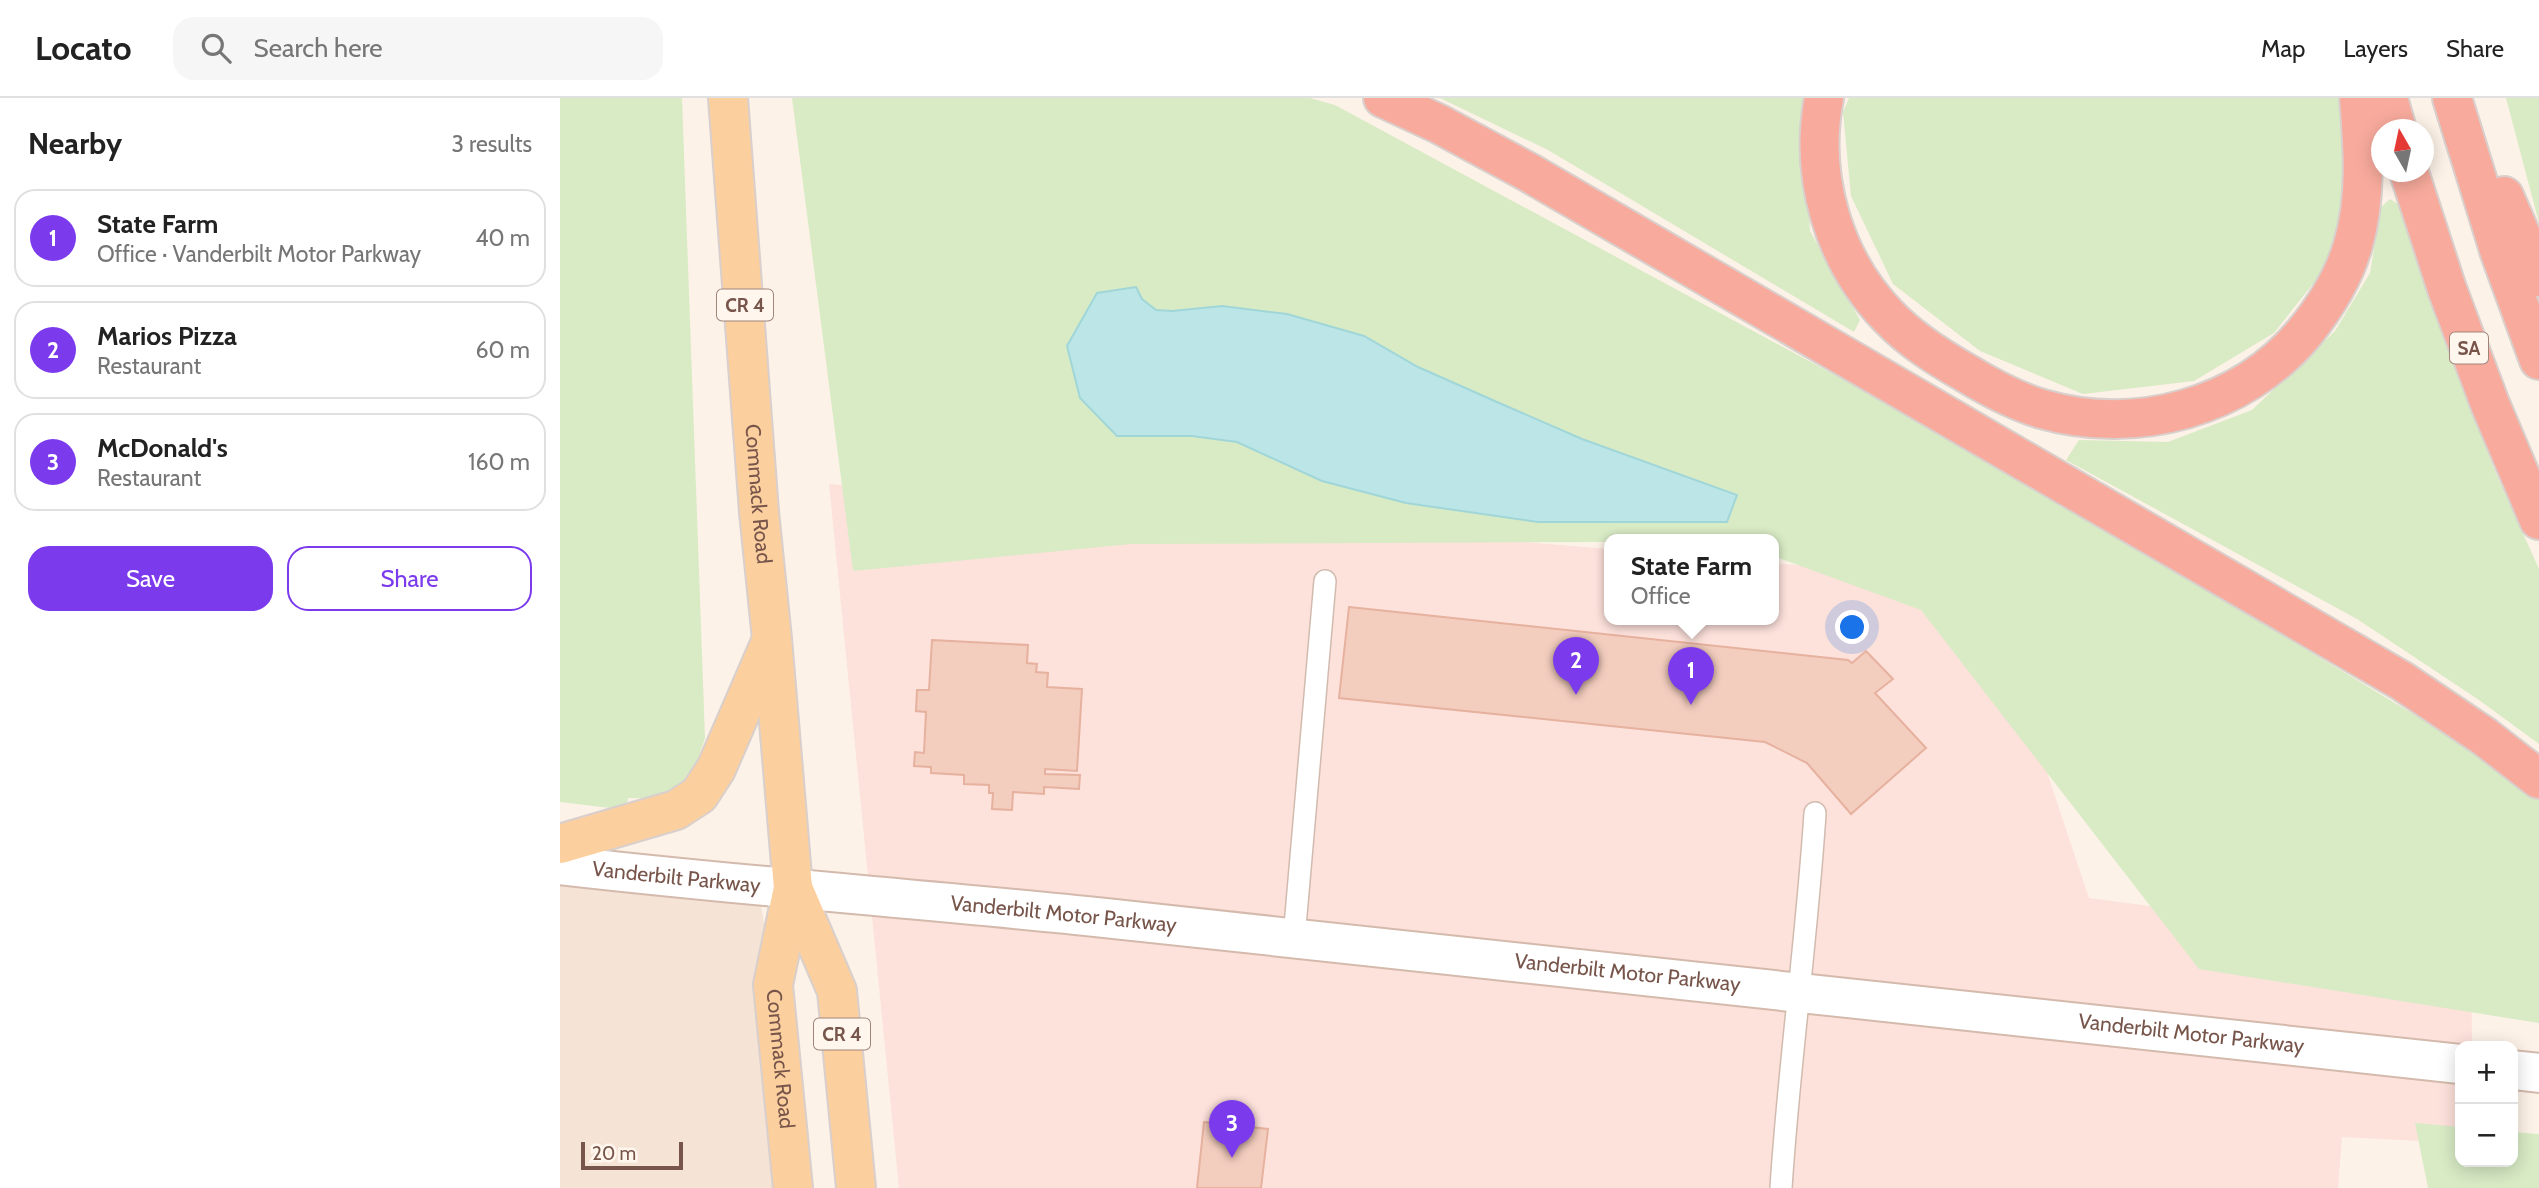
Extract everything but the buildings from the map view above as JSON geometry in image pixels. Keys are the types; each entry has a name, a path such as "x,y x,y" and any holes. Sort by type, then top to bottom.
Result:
{"highway":[{"path":"1383,98 1439,124 1528,172 2402,681 2485,737 2539,779"},
{"path":"1824,98 1819,139 1820,164 1829,216 1854,270 1888,317 1934,354 2013,398 2040,409 2068,415 2116,420 2160,415 2221,397 2249,382 2273,364 2313,321 2344,270 2359,219 2363,164 2359,98"},
{"path":"2388,98 2394,119"},
{"path":"2452,98 2500,253 2539,360"},
{"path":"2460,98 2539,277"},
{"name":"SA","path":"2412,182 2447,289 2490,404 2539,520"}],"main road":[{"name":"Commack Road","path":"728,98 759,512 793,888 773,985 793,1188"},
{"path":"560,844 676,810 699,794 716,769 772,639"},
{"name":"Vanderbilt Parkway","path":"560,865 793,888"},
{"name":"Commack Road","path":"793,888 837,991 856,1188"},
{"name":"Vanderbilt Motor Parkway","path":"793,888 1800,990 2455,1063"},
{"path":"2518,1071 2539,1073"}],"lane":[{"path":"1294,938 1325,581"},
{"path":"1781,1188 1815,814"}],"shaded area":[{"path":"829,484 1604,549 1604,625 1779,625 1779,563 1983,580 2089,898 2471,949 2472,1041 2455,1041 2455,1143 2342,1137 2338,1188 899,1188"},
{"path":"560,838 757,883 810,1188 560,1188"}],"green space":[{"path":"560,98 682,98 705,738 690,782 665,799 628,798 626,810 560,802"},
{"path":"792,98 1310,98 1335,105 1994,461 2511,773 2539,799 2539,1023 2199,969 1921,610 1779,558 1779,534 1604,534 1604,542 1131,544 853,571","holes":["1136,287 1142,299 1156,310 1222,306 1287,314 1364,336 1418,367 1582,439 1736,495 1726,522 1406,503 1322,481 1237,442 1192,436"]},
{"path":"1440,98 1812,98 1804,126 1810,231 1860,320 1854,332 1548,150"},
{"path":"1849,98 2344,98 2341,213 2327,266 2274,333 2194,381 2083,394 1980,351 1893,284 1851,196 1843,112"},
{"path":"2506,98 2539,98 2539,223"},
{"path":"2390,199 2398,204 2415,242 2451,357 2495,471 2539,569 2539,744 2479,700 2357,619 2066,460 2079,440 2168,442 2252,410 2335,331 2370,273 2381,207"},
{"path":"2415,1123 2455,1127 2455,1167 2518,1167 2518,1132 2539,1134 2539,1188 2428,1188"}],"water":[{"path":"1136,287 1142,299 1156,310 1222,306 1287,314 1364,336 1418,367 1582,439 1737,495 1727,522 1538,522 1406,503 1322,481 1237,442 1192,436 1117,436 1080,398 1067,346 1097,293"}],"place":[{"name":"Marios Pizza","path":"1576,695"},
{"name":"State Farm","path":"1691,705"},
{"name":"McDonald's","path":"1232,1158"}]}
